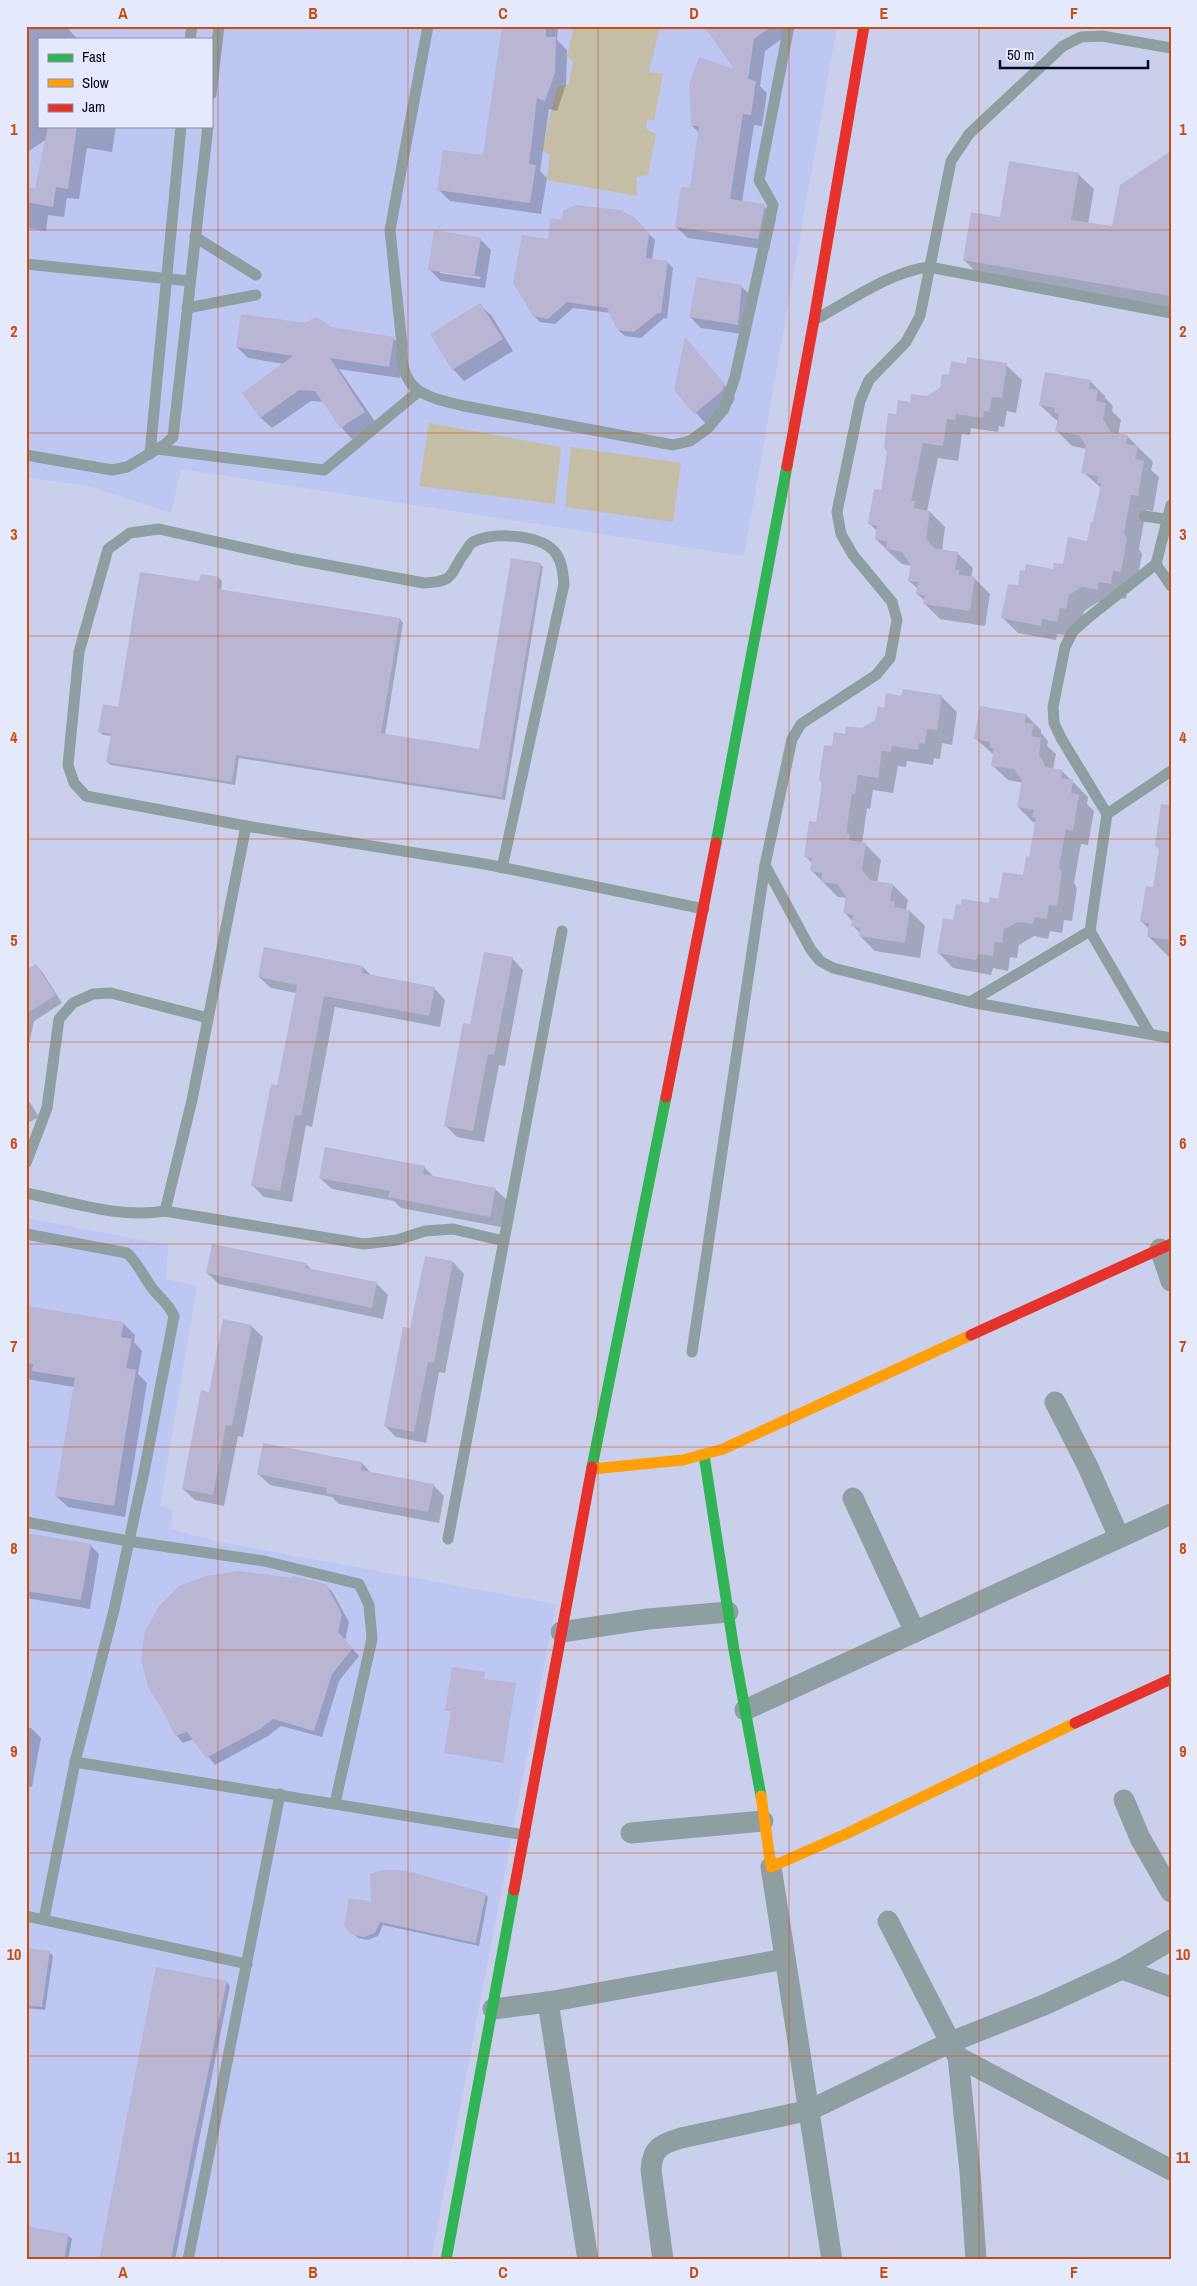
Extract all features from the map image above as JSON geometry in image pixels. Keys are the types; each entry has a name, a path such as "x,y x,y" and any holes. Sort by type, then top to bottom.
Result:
{"street":[{"path":"446,2260 592,1469 704,908 814,320 864,26"},
{"path":"592,1469 683,1460 704,1455 746,1440 1165,1247 1171,1281"},
{"path":"1056,1402 1088,1467 1119,1537"},
{"path":"704,1455 728,1612 760,1791 763,1822 810,2110 832,2260"},
{"path":"853,1498 915,1632"},
{"path":"745,1710 1171,1514"},
{"path":"561,1632 648,1618 728,1612"},
{"path":"771,1867 848,1833 1049,1735 1171,1680"},
{"path":"1124,1800 1140,1838 1171,1892"},
{"path":"631,1833 763,1822"},
{"path":"888,1921 955,2050 970,2172 976,2260"},
{"path":"663,2260 650,2170 651,2159 656,2149 665,2143 810,2110 955,2050 1044,2005 1122,1970 1171,1940"},
{"path":"493,2009 548,2002 785,1960"},
{"path":"1122,1970 1171,1987"},
{"path":"548,2002 588,2260"},
{"path":"955,2050 1171,2170"}],"lane":[{"path":"212,86 219,26"},
{"path":"428,26 390,230 402,345 401,362 404,376 418,392 432,398 464,406 673,445 690,441 708,428 724,409 735,377 774,204 759,180 789,26"},
{"path":"692,1352 765,865 792,739 801,724 876,675 890,658 897,620 892,602 852,555 841,534 837,512 860,401 869,380 906,342 920,316 950,161 969,134 1062,46 1081,37 1102,36 1171,48"},
{"path":"153,452 166,280 181,128"},
{"path":"26,455 112,470 127,467 153,452 173,437 208,128"},
{"path":"195,237 256,275"},
{"path":"26,264 190,281"},
{"path":"814,320 900,274 914,269 930,267 1171,313"},
{"path":"187,308 256,295"},
{"path":"153,452 324,470 418,392"},
{"path":"1150,1034 1090,931 1107,814 1061,738 1054,723 1053,707 1065,646 1074,631 1156,564 1170,519 1171,505"},
{"path":"1144,516 1170,519"},
{"path":"502,868 564,584 562,566 555,552 538,541 489,536 471,543 460,557 454,574 442,582 424,583 294,559 159,529 130,533 108,548 79,652 68,765 74,783 86,796 246,826 502,868 704,908"},
{"path":"1156,564 1171,586"},
{"path":"1107,814 1171,770"},
{"path":"165,1211 192,1100 246,826"},
{"path":"765,865 811,950 820,961 833,968 970,1002 1171,1038"},
{"path":"448,1539 562,931"},
{"path":"970,1002 1090,931"},
{"path":"26,1163 46,1108 59,1019 73,1003 93,994 111,993 208,1018"},
{"path":"26,1193 113,1211 144,1214 165,1211 364,1244 397,1240 425,1231 453,1229 504,1241"},
{"path":"26,1234 127,1253 136,1261 156,1294 167,1302 174,1316 144,1472 114,1610 75,1762 44,1919"},
{"path":"26,1522 128,1541 264,1561 359,1584 369,1605 372,1639 335,1803"},
{"path":"75,1762 525,1835"},
{"path":"188,2260 280,1794"},
{"path":"26,1916 247,1964"}],"shaded area":[{"path":"26,26 837,26 744,556 181,469 171,513 88,486 26,477"},
{"path":"574,26 660,26 649,72 663,74 654,120 647,120 646,129 656,134 648,175 637,177 637,196 547,180 550,155 542,150 557,87 569,84 573,61 567,57"},
{"path":"429,423 561,447 555,504 419,486"},
{"path":"571,447 681,463 673,522 565,507"},
{"path":"26,1218 168,1245 166,1279 197,1286 160,1505 173,1510 171,1529 215,1541 556,1604 431,2260 26,2260"}],"building":[{"path":"502,26 546,26 546,37 556,37 555,73 545,101 537,98 529,164 536,165 530,203 437,190 443,150 483,155"},
{"path":"704,26 772,26 754,39 748,79 756,81 751,115 743,114 730,199 764,204 758,239 675,227 681,187 690,188 699,126 691,126 689,85 699,57 734,69"},
{"path":"48,128 77,128 68,189 56,187 53,207 26,202 26,187 35,188"},
{"path":"1171,151 1171,296 963,260 971,212 1000,217 1009,161 1079,173 1071,220 1112,226 1120,185"},
{"path":"576,205 620,210 634,217 649,233 646,258 668,261 661,313 658,313 634,332 617,330 607,308 567,302 548,319 533,316 513,283 522,235 548,239 551,218 562,220 563,211"},
{"path":"434,230 481,238 474,277 428,270"},
{"path":"697,277 742,285 738,325 689,317"},
{"path":"480,303 503,339 452,370 430,334"},
{"path":"241,314 305,323 315,317 331,327 394,337 389,367 330,358 365,412 340,428 315,391 299,390 260,418 242,393 293,356 236,347"},
{"path":"685,337 725,384 722,391 694,414 674,390"},
{"path":"967,357 1007,363 1002,398 992,397 989,412 984,411 983,418 956,414 955,420 947,419 943,446 923,443 911,501 915,501 914,508 930,511 926,538 934,548 958,552 955,569 959,570 959,575 975,577 970,611 923,604 925,595 916,594 918,582 908,581 911,565 902,552 886,549 887,541 875,539 877,526 868,524 874,489 881,490 887,452 884,447 888,413 896,414 898,400 910,402 911,394 927,396 940,388 942,374 949,375 951,361 966,364"},
{"path":"1045,372 1091,380 1089,388 1098,390 1096,401 1106,403 1103,419 1111,432 1128,435 1126,444 1138,446 1135,459 1144,461 1138,496 1131,495 1124,533 1127,538 1121,572 1113,571 1111,584 1099,582 1098,590 1082,587 1069,595 1066,609 1060,608 1057,622 1042,619 1041,626 1001,618 1008,584 1018,585 1020,570 1025,571 1026,564 1053,569 1054,563 1063,564 1068,537 1087,541 1101,483 1097,483 1098,476 1081,473 1086,446 1079,435 1055,431 1059,414 1054,413 1055,408 1039,405"},
{"path":"511,558 541,563 502,797 236,755 232,782 106,762 111,734 98,732 103,704 118,707 140,572 199,581 201,574 219,577 218,589 400,618 381,733 479,749"},
{"path":"903,689 942,695 937,730 927,729 925,744 919,743 918,750 892,746 891,752 882,751 878,778 858,775 855,794 852,794 846,833 850,834 849,840 866,843 862,870 870,880 893,884 890,901 895,902 894,907 910,910 905,943 859,936 860,928 851,926 853,915 843,913 846,897 837,884 821,882 822,873 810,871 812,858 804,857 809,821 816,822 822,784 819,779 824,745 832,746 834,732 845,734 846,726 862,728 875,720 878,706 884,708 886,693 901,696"},
{"path":"980,706 1026,714 1025,723 1034,724 1031,736 1041,738 1039,754 1046,767 1063,770 1061,778 1073,780 1071,793 1079,795 1073,831 1066,829 1059,867 1062,872 1057,906 1049,905 1047,919 1035,917 1033,924 1018,922 1004,929 1002,943 995,942 993,956 978,954 976,960 937,953 943,918 953,920 956,904 961,905 962,899 989,903 990,897 998,899 1003,872 1023,875 1026,856 1029,857 1036,818 1032,817 1034,810 1017,807 1022,780 1014,769 991,766 994,748 990,748 990,742 974,739"},
{"path":"1161,804 1171,805 1171,940 1147,937 1149,923 1140,922 1146,886 1153,887 1159,850 1155,845"},
{"path":"264,947 363,966 362,973 435,987 429,1016 324,996 301,1116 295,1115 280,1191 251,1186 271,1084 277,1085 297,985 258,977"},
{"path":"484,952 513,957 494,1055 488,1054 473,1131 444,1126 463,1023 470,1024"},
{"path":"36,964 56,995 26,1014 26,970"},
{"path":"325,1147 425,1166 423,1174 496,1188 490,1217 388,1197 390,1191 319,1178"},
{"path":"212,1244 307,1263 306,1268 377,1282 372,1308 206,1273"},
{"path":"425,1256 453,1261 434,1363 428,1362 414,1432 384,1426 403,1327 410,1328"},
{"path":"26,1306 124,1322 121,1337 132,1339 126,1368 136,1370 114,1506 55,1496 75,1378 32,1371 33,1364 26,1363"},
{"path":"223,1319 252,1325 232,1426 226,1425 213,1495 182,1489 201,1390 209,1392"},
{"path":"263,1443 362,1462 361,1470 434,1484 428,1512 326,1493 327,1488 257,1474"},
{"path":"26,1533 91,1544 81,1600 26,1591"},
{"path":"238,1571 292,1578 293,1576 326,1584 342,1614 338,1632 353,1648 332,1674 314,1731 273,1719 260,1729 206,1758 187,1732 175,1736 163,1711 148,1687 141,1659 145,1631 159,1606 179,1586 206,1576"},
{"path":"452,1667 485,1672 484,1679 516,1683 503,1763 444,1753 451,1711 445,1711"},
{"path":"382,1870 411,1872 486,1893 476,1943 380,1922 375,1933 364,1937 353,1935 344,1926 349,1899 371,1901 370,1874"},
{"path":"26,1948 50,1951 42,2007 26,2005"},
{"path":"156,1967 227,1981 171,2260 99,2260"},
{"path":"26,2226 69,2234 64,2260 26,2260"}],"traffic: fast":[{"path":"716,843 787,466"},
{"path":"592,1467 666,1097"},
{"path":"704,1455 734,1650 761,1796"},
{"path":"446,2260 514,1890"}],"traffic: slow":[{"path":"592,1469 683,1460 723,1449 971,1335"},
{"path":"761,1796 771,1867 848,1833 1075,1723"}],"traffic: jam":[{"path":"787,466 864,26"},
{"path":"666,1097 716,843"},
{"path":"971,1335 1171,1244"},
{"path":"514,1890 592,1467"},
{"path":"1075,1723 1171,1679"}]}
